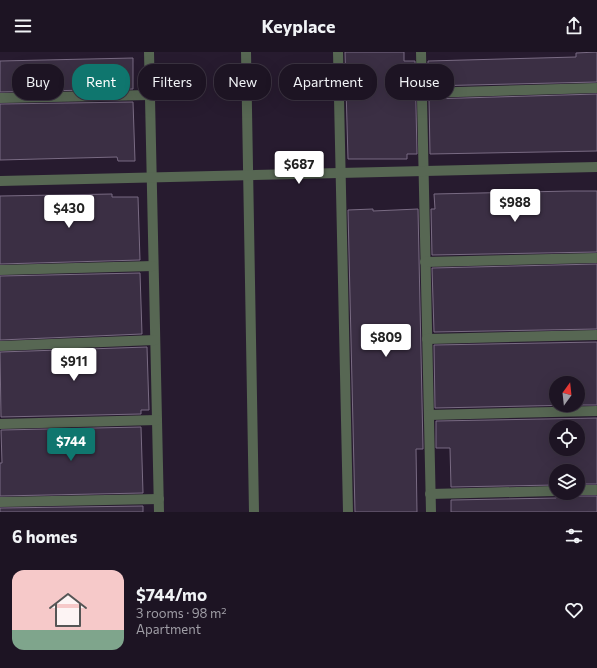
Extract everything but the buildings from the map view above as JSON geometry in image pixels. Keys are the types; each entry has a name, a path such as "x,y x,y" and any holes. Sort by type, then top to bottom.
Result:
{"street":[{"path":"149,52 149,64"},
{"path":"246,52 250,175 254,512"},
{"path":"338,52 348,512"},
{"path":"421,52 421,64"},
{"path":"454,92 597,88"},
{"path":"0,98 138,95"},
{"path":"150,100 159,512"},
{"path":"422,100 431,512"},
{"path":"0,181 597,167"},
{"path":"425,262 597,258"},
{"path":"0,270 153,266"},
{"path":"427,339 597,335"},
{"path":"0,346 155,340"},
{"path":"429,415 597,412"},
{"path":"0,424 157,420"},
{"path":"585,490 597,490"},
{"path":"430,494 549,491"},
{"path":"0,502 158,499"}]}
